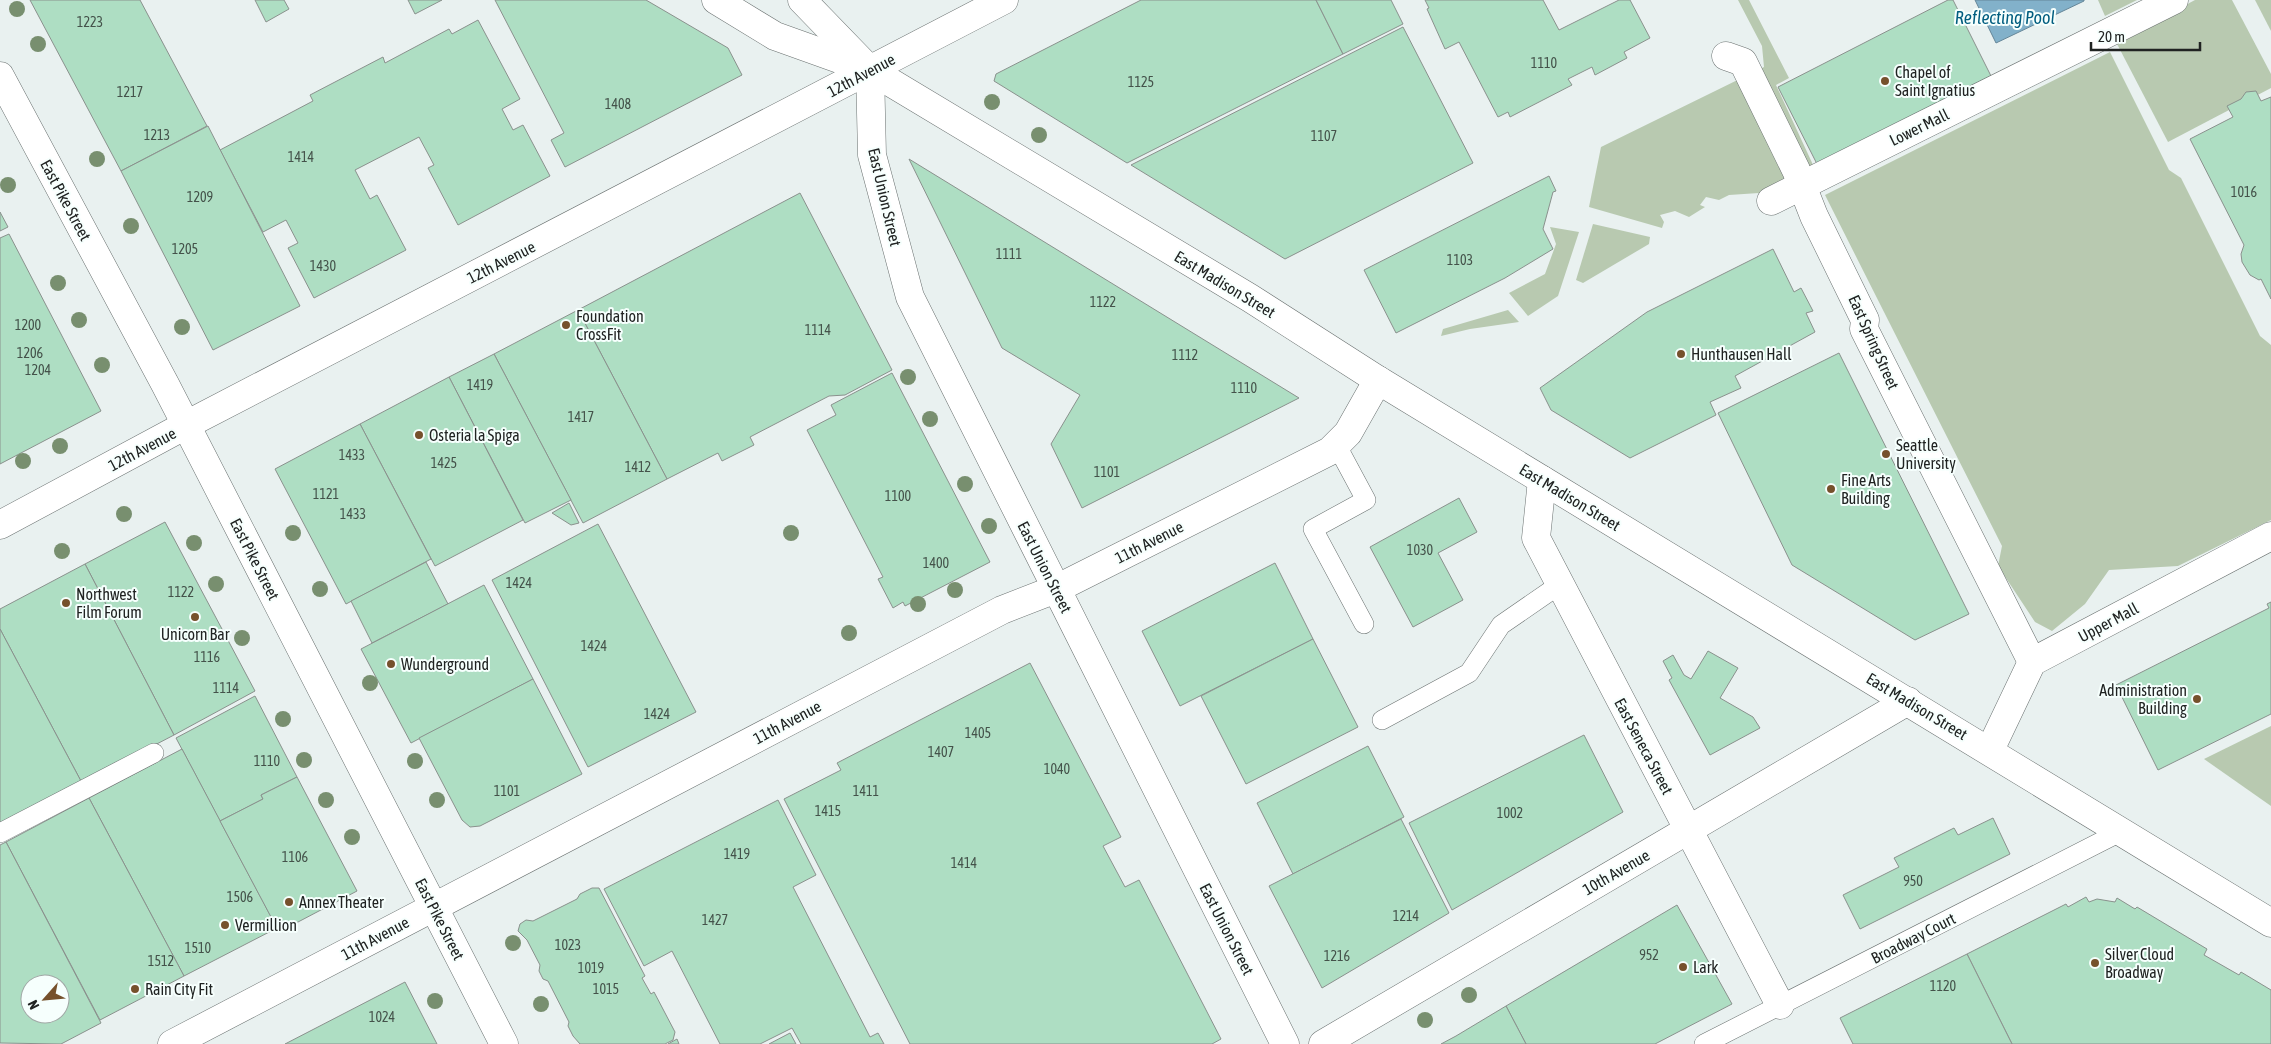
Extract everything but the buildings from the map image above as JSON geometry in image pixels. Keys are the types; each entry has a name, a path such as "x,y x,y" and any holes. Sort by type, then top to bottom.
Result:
{"street":[{"name":"East Madison Street","path":"716,0 775,36 870,70 1250,298 1378,380 1990,750 2271,923"},
{"name":"East Madison Street","path":"802,0 870,70"},
{"name":"12th Avenue","path":"0,525 186,425 1004,0"},
{"name":"Lower Mall","path":"1771,201 2174,0"},
{"name":"East Spring Street","path":"1726,56 1743,62 1802,185 1814,216 1865,320 1864,329 2032,662"},
{"name":"East Union Street","path":"870,70 872,155 910,297 1285,1044"},
{"name":"East Pike Street","path":"0,76 186,425 504,1044"},
{"name":"11th Avenue","path":"172,1044 1002,610 1056,589 1337,446 1348,433 1378,380"},
{"name":"East Seneca Street","path":"1542,480 1536,538 1780,1005"},
{"name":"Upper Mall","path":"2032,662 2271,536"},
{"path":"1990,750 2032,662"},
{"name":"10th Avenue","path":"1323,1044 1908,701"}],"lane":[{"path":"1337,446 1366,500 1313,529 1364,624"},
{"path":"1382,720 1469,673 1501,625 1559,585"},
{"path":"0,833 154,753"},
{"name":"Broadway Court","path":"1704,1044 2122,831"}],"green space":[{"path":"1738,0 1749,0 1789,78 1776,85 1814,167 1759,193 1729,195 1719,200 1706,197 1700,205 1705,207 1689,217 1675,211 1660,215 1664,222 1662,228 1589,207 1601,147 1764,67 1762,46"},
{"path":"2098,0 2137,0 2105,16"},
{"path":"2195,0 2232,0 2271,74 2271,88 2168,142 2116,42"},
{"path":"2255,0 2271,0 2271,31"},
{"path":"2110,52 2169,170 2181,178 2260,336 2271,345 2271,520 2178,566 2109,570 2085,604 2052,631 2035,622 1998,566 2002,546 1825,195"},
{"path":"1593,224 1650,237 1649,244 1583,283 1576,280"},
{"path":"1550,227 1579,232 1558,296 1528,316 1509,293 1545,274 1556,244"},
{"path":"1508,310 1519,322 1470,329 1441,336 1443,329"},
{"path":"2271,726 2271,806 2204,759"}],"water":[{"name":"Reflecting Pool","path":"1975,0 2084,0 2084,1 1996,43"}],"place":[{"name":"Chapel of Saint Ignatius","path":"1885,81"},
{"name":"Foundation CrossFit","path":"566,325"},
{"name":"Hunthausen Hall","path":"1681,354"},
{"name":"Osteria la Spiga","path":"419,435"},
{"name":"Seattle University","path":"1886,454"},
{"name":"Fine Arts Building","path":"1831,489"},
{"name":"Northwest Film Forum","path":"66,603"},
{"name":"Unicorn Bar","path":"195,617"},
{"name":"Wunderground","path":"391,664"},
{"name":"Administration Building","path":"2197,699"},
{"name":"Annex Theater","path":"289,902"},
{"name":"Vermillion","path":"225,925"},
{"name":"Silver Cloud Broadway","path":"2095,963"},
{"name":"Lark","path":"1683,967"},
{"name":"Rain City Fit","path":"135,989"}]}
